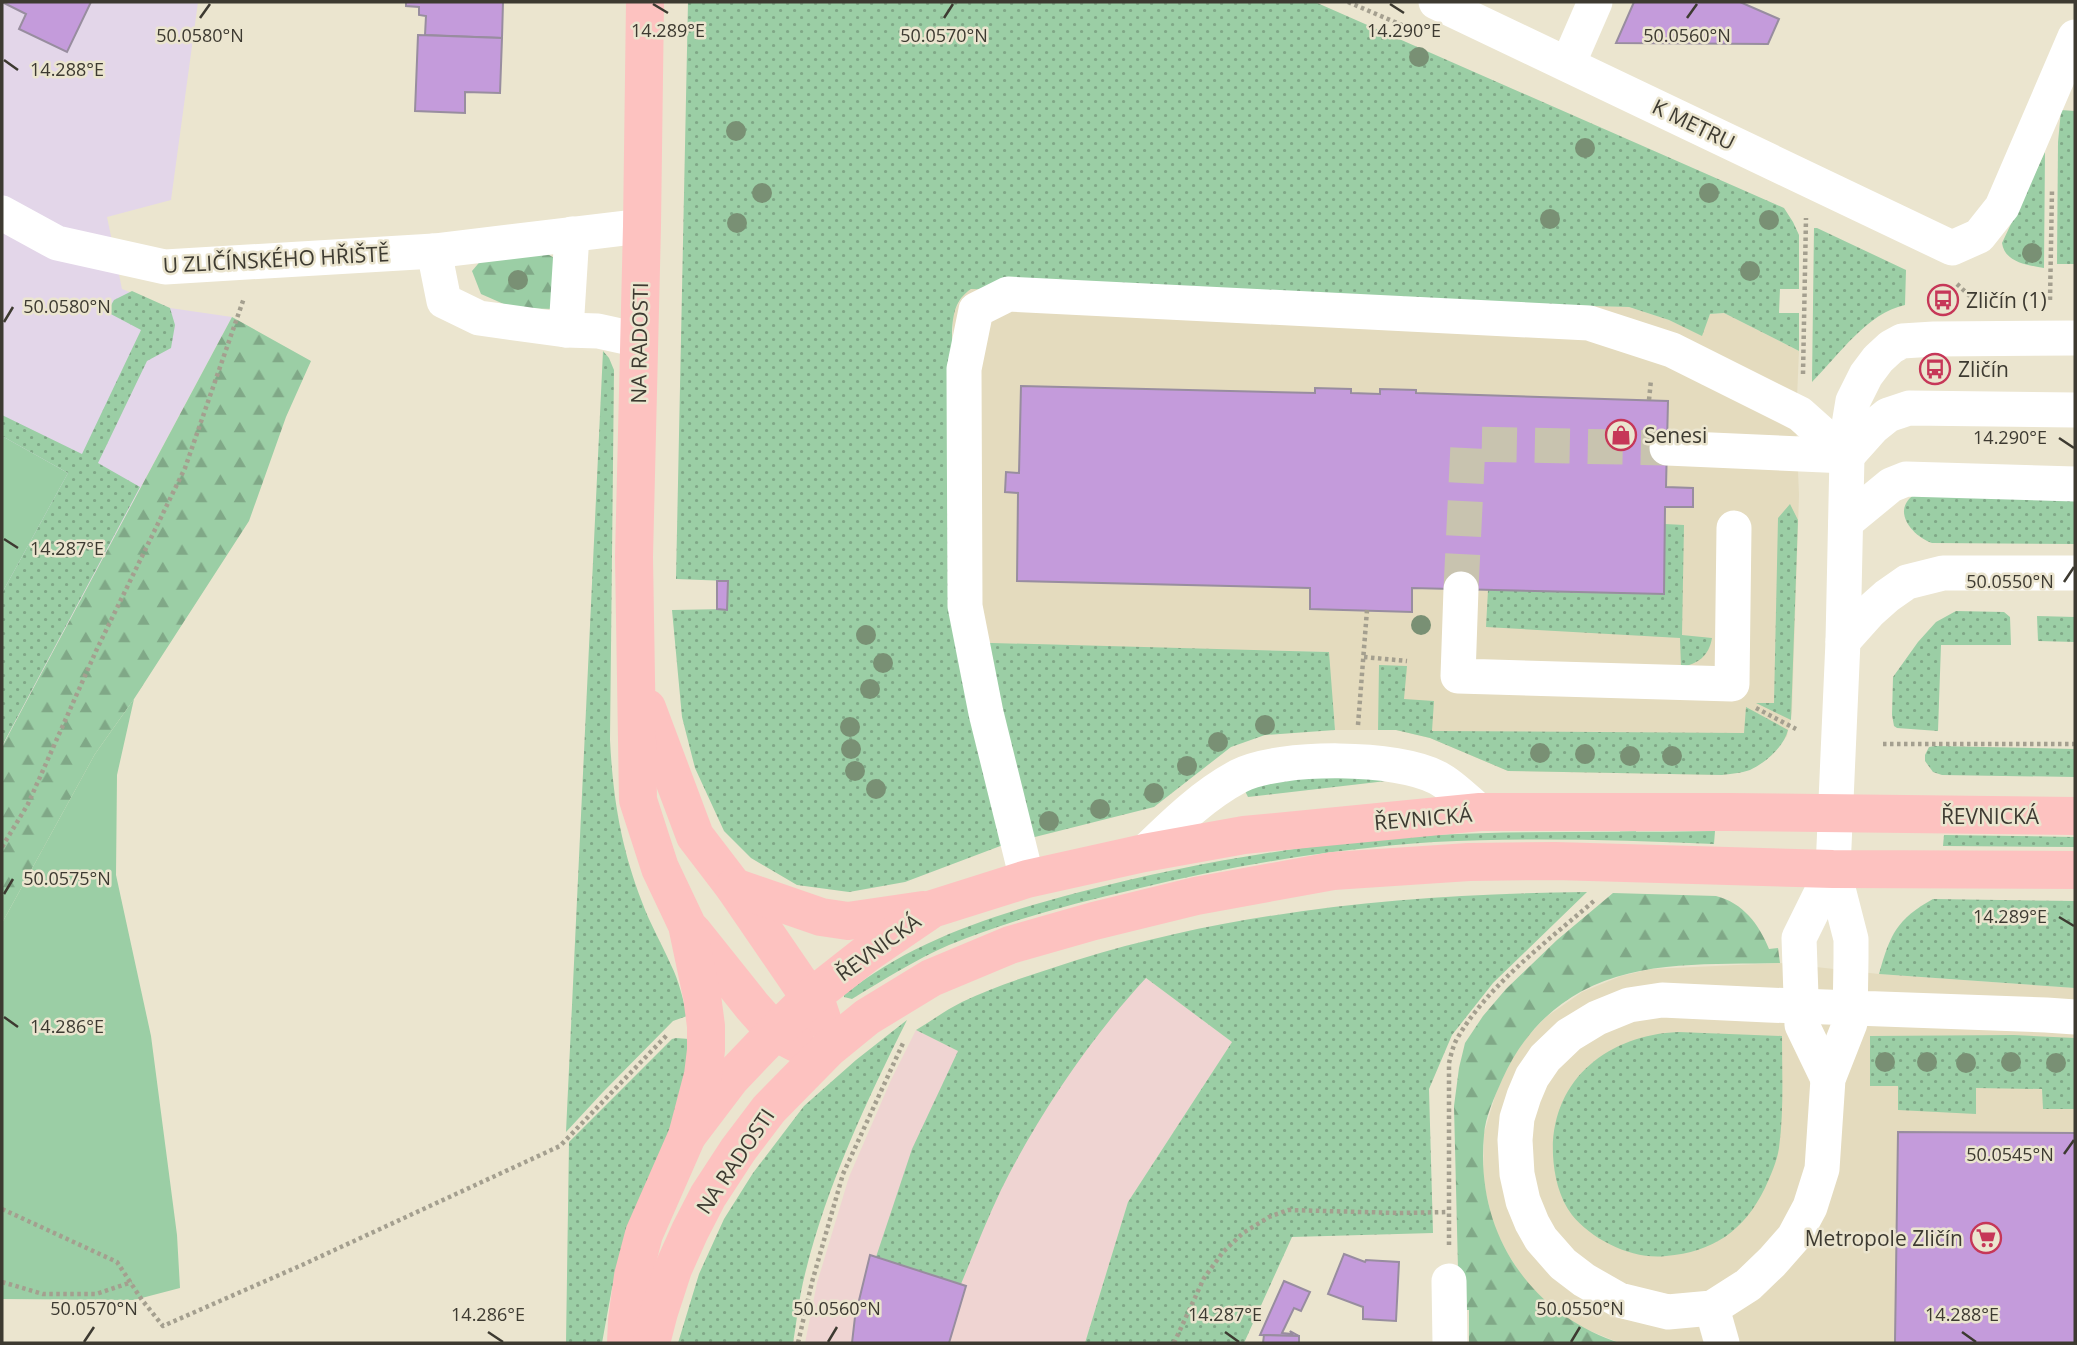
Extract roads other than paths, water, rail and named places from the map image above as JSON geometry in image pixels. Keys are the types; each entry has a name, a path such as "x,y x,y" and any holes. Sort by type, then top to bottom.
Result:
{"main road":[{"name":"NA RADOSTI","path":"626,1343 633,1276 644,1234 687,1136 703,1075 706,1050 702,996 687,925 660,868 638,800 634,556 645,2"},
{"name":"NA RADOSTI","path":"638,685 695,835 818,1007 829,1048 769,1109 708,1196 673,1269 651,1343"},
{"name":"ŘEVNICKÁ","path":"810,998 866,954 932,909 1027,879 1144,853 1244,835 1480,812 2075,816"},
{"path":"687,925 775,1032 795,1042 829,1048 867,1017 930,978 1010,945 1196,896 1333,872 1469,862 1555,860 1833,869 2075,870"},
{"path":"734,887 821,917 848,921 932,909"},
{"name":"NA RADOSTI","path":"687,1136 731,1078 810,998"}],"street":[{"name":"K METRU","path":"1436,2 1952,248 1979,236 2002,207 2075,37"},
{"path":"1568,64 1595,2"},
{"name":"U ZLIČÍNSKÉHO HŘIŠTĚ","path":"2,213 57,243 164,267 433,251 642,226"},
{"path":"566,330 572,234"},
{"path":"433,251 444,301 479,318 566,330 598,331 639,340"},
{"path":"1027,879 986,713 965,606 964,369 976,310 1008,295 1589,323 1672,350 1800,414 1847,456"},
{"path":"2075,338 1911,339 1891,346 1878,359 1859,386 1853,401 1847,456 1843,641 1833,869 1851,939 1851,958 1850,1023 1828,1079 1822,1169 1810,1207 1794,1237 1748,1285 1712,1308 1668,1312 1619,1300 1584,1280 1563,1264 1541,1239 1523,1200 1517,1174 1515,1140 1517,1118 1532,1077 1545,1058 1569,1035 1597,1018 1629,1005 1662,1000 2075,1017"},
{"path":"1667,448 1847,456 1888,415 1909,408 2075,410"},
{"path":"1846,522 1891,485 1906,479 2075,484"},
{"path":"1461,589 1458,676 1731,684 1734,528"},
{"path":"1843,641 1869,612 1907,583 1943,573 2075,573"},
{"path":"1144,853 1178,821 1241,775 1263,768 1295,764 1357,762 1415,769 1438,778 1480,812"},
{"path":"1828,1079 1802,1025 1799,938 1833,869"},
{"path":"1449,1281 1450,1343"},
{"path":"1712,1308 1721,1343"}],"tunnel":[{"path":"1461,589 1468,444 1667,448"}],"place":[{"name":"Zličín (1)","path":"1943,300"},
{"name":"Zličín","path":"1935,369"},
{"name":"Senesi","path":"1621,435"},
{"name":"Metropole Zličín","path":"1986,1238"}]}
